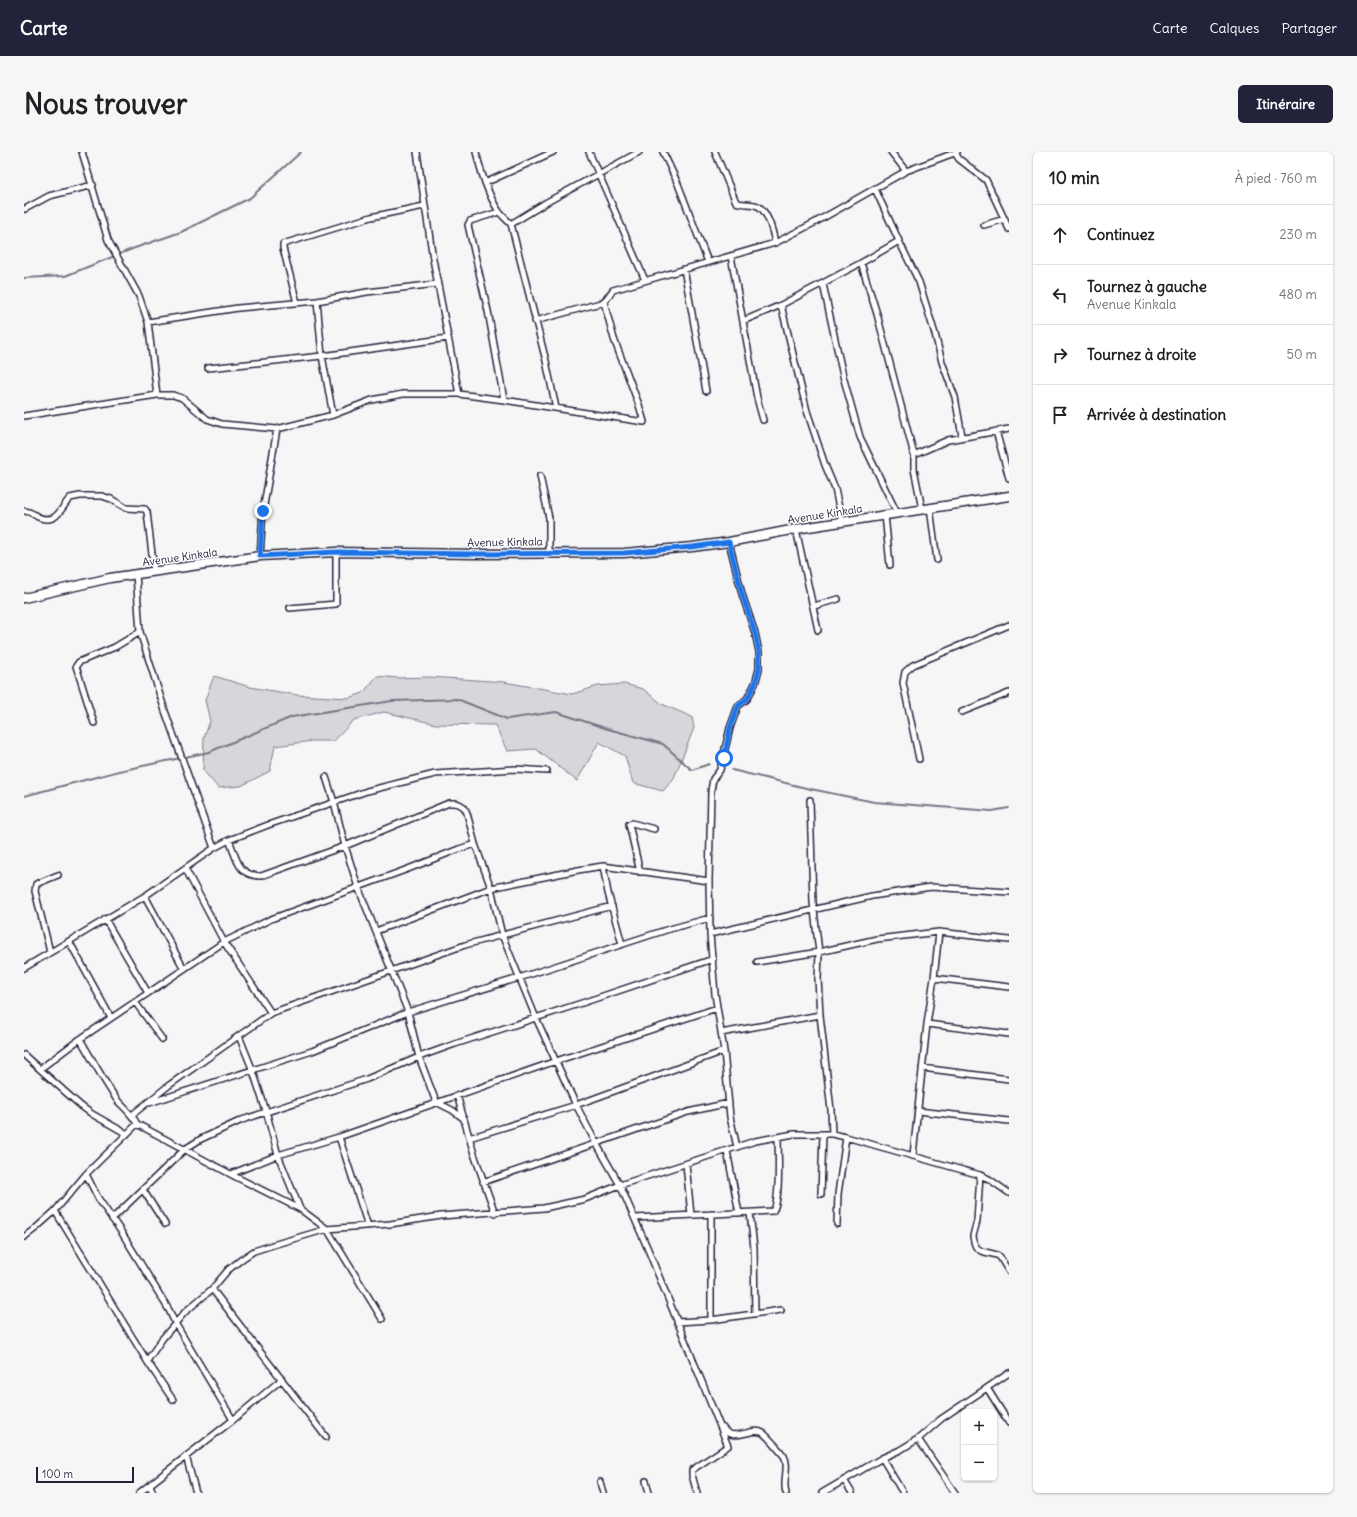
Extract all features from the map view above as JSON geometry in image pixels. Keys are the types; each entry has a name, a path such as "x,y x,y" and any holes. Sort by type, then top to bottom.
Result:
{"main road":[{"name":"Avenue Kinkala","path":"24,598 110,578 260,556 336,552 476,554 549,552 624,553 684,548 1009,496"}],"street":[{"path":"82,152 108,240 139,296 148,322 157,395"},
{"path":"417,152 437,284 459,394"},
{"path":"476,152 485,183 499,212 511,224 546,361 556,408"},
{"path":"485,183 553,152"},
{"path":"589,152 645,280"},
{"path":"511,224 547,202 639,152"},
{"path":"663,152 678,184 708,262"},
{"path":"715,152 734,198 739,204 754,204 760,207 769,220 775,243"},
{"path":"891,152 906,171"},
{"path":"535,321 604,302 613,290 775,243 789,237 906,171 956,153 959,158 986,180 1009,229"},
{"path":"25,209 49,196 92,185"},
{"path":"875,189 919,282 942,362 955,397 962,436"},
{"path":"297,303 283,244 371,217 424,206"},
{"path":"499,212 470,221 468,225 488,311 504,400"},
{"path":"984,225 1005,219"},
{"path":"743,321 781,305 822,284 899,241"},
{"path":"731,256 757,398 763,420"},
{"path":"861,263 877,314 914,455 914,469 926,509 937,560"},
{"path":"684,269 706,392"},
{"path":"148,322 238,308 317,301 367,292 437,284"},
{"path":"822,284 843,376 860,438 897,514"},
{"path":"317,301 322,356 333,415"},
{"path":"24,416 157,395 173,395 182,398 207,418 222,424 277,429 333,415 372,400 404,394 459,394 644,422 614,339 604,302"},
{"path":"781,305 807,411 825,465 835,489 842,522"},
{"path":"208,368 322,356 448,338"},
{"path":"260,556 263,511 277,429"},
{"path":"914,455 933,445 962,436 1009,429"},
{"path":"996,431 1009,478"},
{"path":"540,476 549,518 549,552"},
{"path":"24,511 32,512 43,518 55,517 61,512 70,498 80,496 102,496 111,499 126,508 145,509 147,512 154,571"},
{"path":"885,515 890,565"},
{"path":"796,529 818,630"},
{"path":"729,542 759,652 759,669 755,684 747,699 738,706 730,728 720,770 713,779 711,791 709,881 710,934 717,1008 724,1051 729,1103 737,1147"},
{"path":"290,608 336,604 336,552"},
{"path":"136,574 140,632 164,711 214,848"},
{"path":"814,606 838,599"},
{"path":"919,759 903,683 905,672 913,664 1009,625"},
{"path":"94,723 76,666 79,662 115,647 140,632"},
{"path":"962,712 1009,692"},
{"path":"24,968 145,896 214,848 229,840 268,825 367,791 436,774 516,769 547,771"},
{"path":"326,777 358,887 408,1012 419,1057 436,1102 452,1110 463,1118"},
{"path":"810,800 814,908 819,952 818,979 820,1015 831,1110 832,1134"},
{"path":"229,840 244,873 251,876 261,876 345,846 449,803 454,803 464,807 490,888 502,935 519,978 576,1105 620,1185 635,1218 728,1446 692,1470 697,1493"},
{"path":"640,872 629,824 632,823 654,828"},
{"path":"40,1069 80,1039 224,942 271,919 475,844"},
{"path":"376,931 490,888 551,874 603,866 709,881"},
{"path":"603,866 622,944"},
{"path":"185,868 224,942 271,1013"},
{"path":"50,952 34,891 36,884 58,875"},
{"path":"710,934 814,908 872,896 931,887 1009,892"},
{"path":"145,896 184,969"},
{"path":"132,1115 149,1103 168,1086 271,1013 359,983 390,970 465,945 612,906"},
{"path":"149,1103 312,1051 408,1012 519,978 666,930 710,918"},
{"path":"105,920 148,993"},
{"path":"913,1155 926,1024 934,978 939,932"},
{"path":"757,962 819,952 877,939 939,932 1009,940"},
{"path":"69,941 111,1018"},
{"path":"112,1219 185,1149 216,1132 266,1111 367,1079 419,1057 713,959"},
{"path":"934,978 1009,987"},
{"path":"135,1002 162,1039"},
{"path":"231,1174 278,1155 339,1136 556,1061 717,1008"},
{"path":"721,1033 820,1015"},
{"path":"926,1024 1009,1034"},
{"path":"239,1036 253,1071 278,1155 300,1209"},
{"path":"80,1039 118,1101 132,1115 137,1124 300,1209 327,1229 382,1319"},
{"path":"469,1138 576,1105 724,1051"},
{"path":"24,1055 81,1106 127,1134"},
{"path":"922,1068 1009,1079"},
{"path":"457,1095 483,1182 495,1213"},
{"path":"483,1182 688,1112 729,1103"},
{"path":"918,1111 1009,1121"},
{"path":"24,1237 55,1211 86,1174 137,1124"},
{"path":"147,1361 162,1339 184,1312 212,1289 228,1270 242,1258 254,1251 327,1229 368,1226 441,1216 544,1208 566,1204 585,1199 620,1185 727,1150 778,1136 794,1134 832,1134 846,1137 980,1175 989,1179 1009,1193"},
{"path":"821,1194 823,1134"},
{"path":"339,1136 368,1226"},
{"path":"635,1218 773,1211 776,1206 778,1177 778,1136"},
{"path":"837,1224 838,1194 846,1137"},
{"path":"727,1150 739,1213"},
{"path":"686,1164 691,1215"},
{"path":"86,1174 98,1198 169,1310 175,1323 232,1420"},
{"path":"980,1175 977,1221 973,1236 974,1242 981,1251 1000,1257 1009,1272"},
{"path":"143,1190 165,1224"},
{"path":"55,1211 147,1361 173,1400"},
{"path":"750,1213 754,1248 755,1314"},
{"path":"711,1214 711,1320"},
{"path":"212,1289 326,1437"},
{"path":"677,1322 711,1320 781,1310"},
{"path":"822,1493 918,1439 941,1419 1009,1372"},
{"path":"139,1493 282,1379"},
{"path":"987,1388 1009,1423"},
{"path":"719,1422 724,1431 730,1434 736,1435 758,1431 764,1434 785,1457 786,1463 784,1482 786,1493"},
{"path":"918,1439 955,1493"},
{"path":"186,1456 196,1493"},
{"path":"882,1458 903,1493"},
{"path":"844,1480 852,1493"},
{"path":"600,1482 603,1493"},
{"path":"646,1482 649,1493"},
{"path":"150,1485 152,1493"}],"shaded area":[{"path":"214,676 250,687 297,695 348,698 363,693 377,676 397,678 428,677 504,682 572,694 598,686 624,684 643,689 662,704 692,717 694,728 674,778 663,791 633,783 625,756 599,742 577,781 536,749 507,751 495,725 436,724 384,712 354,720 334,741 312,741 275,746 270,771 241,786 218,788 203,770 204,738 210,721 205,700"}],"waterway":[{"path":"24,278 65,276 132,249 181,232 250,198 301,152"},
{"path":"24,796 119,771 209,752 292,717 392,701 457,699 507,719 556,712 608,729 663,744 692,770 709,764"},
{"path":"732,770 806,788 874,802 992,811 1009,808"}],"route":[{"path":"263,511 260,556 336,552 476,554 549,552 624,553 729,542 742,594 755,633 759,652 759,669 755,684 747,699 738,706 730,728 724,758"}]}
